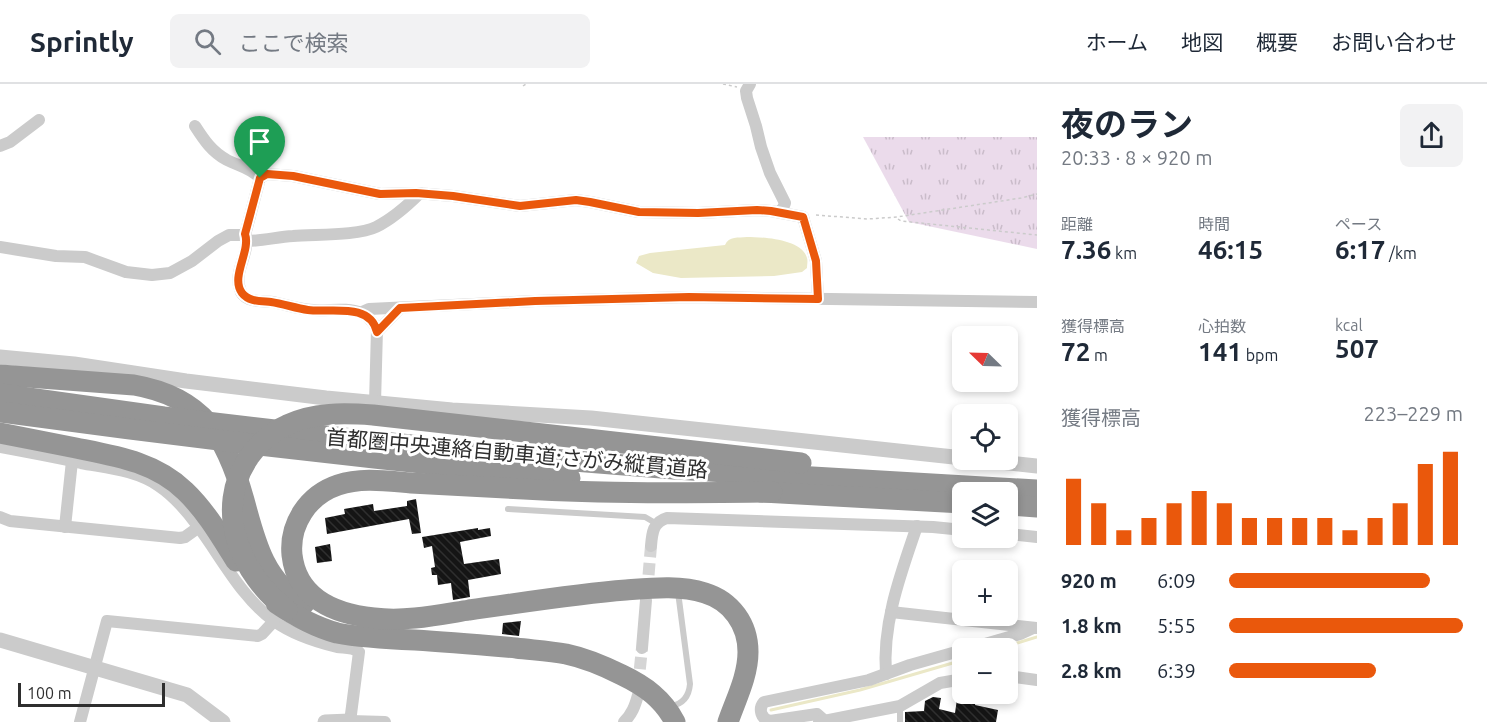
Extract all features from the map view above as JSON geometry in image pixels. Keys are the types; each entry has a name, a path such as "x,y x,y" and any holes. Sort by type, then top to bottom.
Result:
{"highway":[{"path":"0,375 134,385 158,390 189,405 219,436 232,464 253,537 273,576 301,602 372,628 420,617 605,592 678,588 706,593 723,602 737,614 745,631 748,650 746,672 728,722"},
{"name":"首都圏中央連絡自動車道;さがみ縦貫道路","path":"0,394 164,417 361,440 574,461 674,469 1037,489"},
{"name":"首都圏中央連絡自動車道;さがみ縦貫道路","path":"0,411 172,435 358,457 571,478 952,502"},
{"path":"281,616 279,604 250,571 246,562 235,532 233,498 245,464 259,445 277,430 302,419 328,414 373,415 1037,489"},
{"path":"0,433 119,456 165,475 195,501 248,578 281,616 305,621 325,629 372,628 474,644 564,654 608,668 633,680 651,691 671,714"},
{"path":"372,628 326,606 311,595 296,572 292,552 294,530 298,520 310,502 337,485 372,481 528,490 636,493 772,492"},
{"path":"1018,506 1037,507"}],"street":[{"path":"748,87 747,98 770,173 785,203 779,212"},
{"path":"0,146 10,142 39,120"},
{"path":"195,126 209,148 225,159 254,171 260,178"},
{"path":"263,143 263,161 246,238 239,288 250,300 301,309 349,310 360,313 372,321 377,332 375,403"},
{"path":"260,178 267,174 293,176 380,194 420,193 520,206 576,200 639,212 698,213 757,210 803,217 816,261 818,299"},
{"path":"0,247 56,256 85,257 126,272 152,275 170,273 229,236 260,241 290,236 357,232 375,228 403,209 420,193"},
{"path":"360,313 369,309 689,297 1037,302"},
{"path":"377,332 400,308"},
{"path":"0,357 74,364 198,382 375,403 591,418 952,457"},
{"path":"0,447 123,470 145,477 160,486 182,505 245,593 281,616 296,633 339,647 356,649 359,652 350,721"},
{"path":"64,527 72,461"},
{"path":"1018,464 1037,466"},
{"path":"0,517 10,521 180,538 199,527"},
{"path":"651,546 654,527 660,520 668,518 952,529"},
{"path":"886,674 884,657 894,596 917,526"},
{"path":"1018,535 1037,537"},
{"path":"642,648 646,600"},
{"path":"891,612 1035,628"},
{"path":"80,722 107,621 258,636 281,616"},
{"path":"1006,638 1035,628"},
{"path":"0,640 187,695 223,722"},
{"path":"952,653 869,680 764,702 760,710 762,717 770,721 817,714 822,721 862,718 900,706 940,683 952,681"},
{"path":"1018,677 1037,680"},
{"path":"624,722 631,714 638,695"},
{"path":"325,722 385,722"}],"lane":[{"path":"508,509 645,517 657,524"},
{"path":"671,714 675,705 686,697 690,684 678,588"},
{"path":"900,706 900,722"}],"path":[{"path":"723,84 748,87"},
{"path":"803,217 819,214 868,219 897,217 1037,194"},
{"path":"897,217 901,221 1037,235"}],"green space":[{"path":"863,137 1037,137 1037,249 909,222"}],"shaded area":[{"path":"747,237 781,240 798,247 807,258 807,268 802,272 774,276 681,278 653,273 636,263 639,256 650,253 725,245 731,239"}],"building":[{"path":"416,499 421,533 412,534 409,519 327,534 325,518 345,514 344,509 373,504 374,511 407,506 407,501"},
{"path":"478,528 478,530 490,528 491,536 460,542 464,564 499,559 501,574 468,580 470,597 453,600 451,583 438,585 437,575 432,575 431,568 435,567 432,546 424,548 422,537"},
{"path":"330,544 332,561 317,563 315,547"},
{"path":"521,621 519,636 502,634 503,623"},
{"path":"933,697 941,698 939,709 955,713 956,704 975,704 998,710 996,722 905,722 905,712 924,711 925,701"}],"waterway":[{"path":"1018,643 1037,637"},
{"path":"771,710 860,690 952,663"}],"tunnel":[{"path":"647,593 651,546"},
{"path":"638,687 642,648"}],"route":[{"path":"267,174 293,176 380,194 416,193 453,196 520,206 576,200 639,212 698,213 757,210 803,217 816,261 818,299 689,297 535,301 400,308 377,332 372,321 361,313 349,310 311,310 291,307 250,300 243,295 239,288 239,276 247,241 245,234 260,178 267,174"}]}
